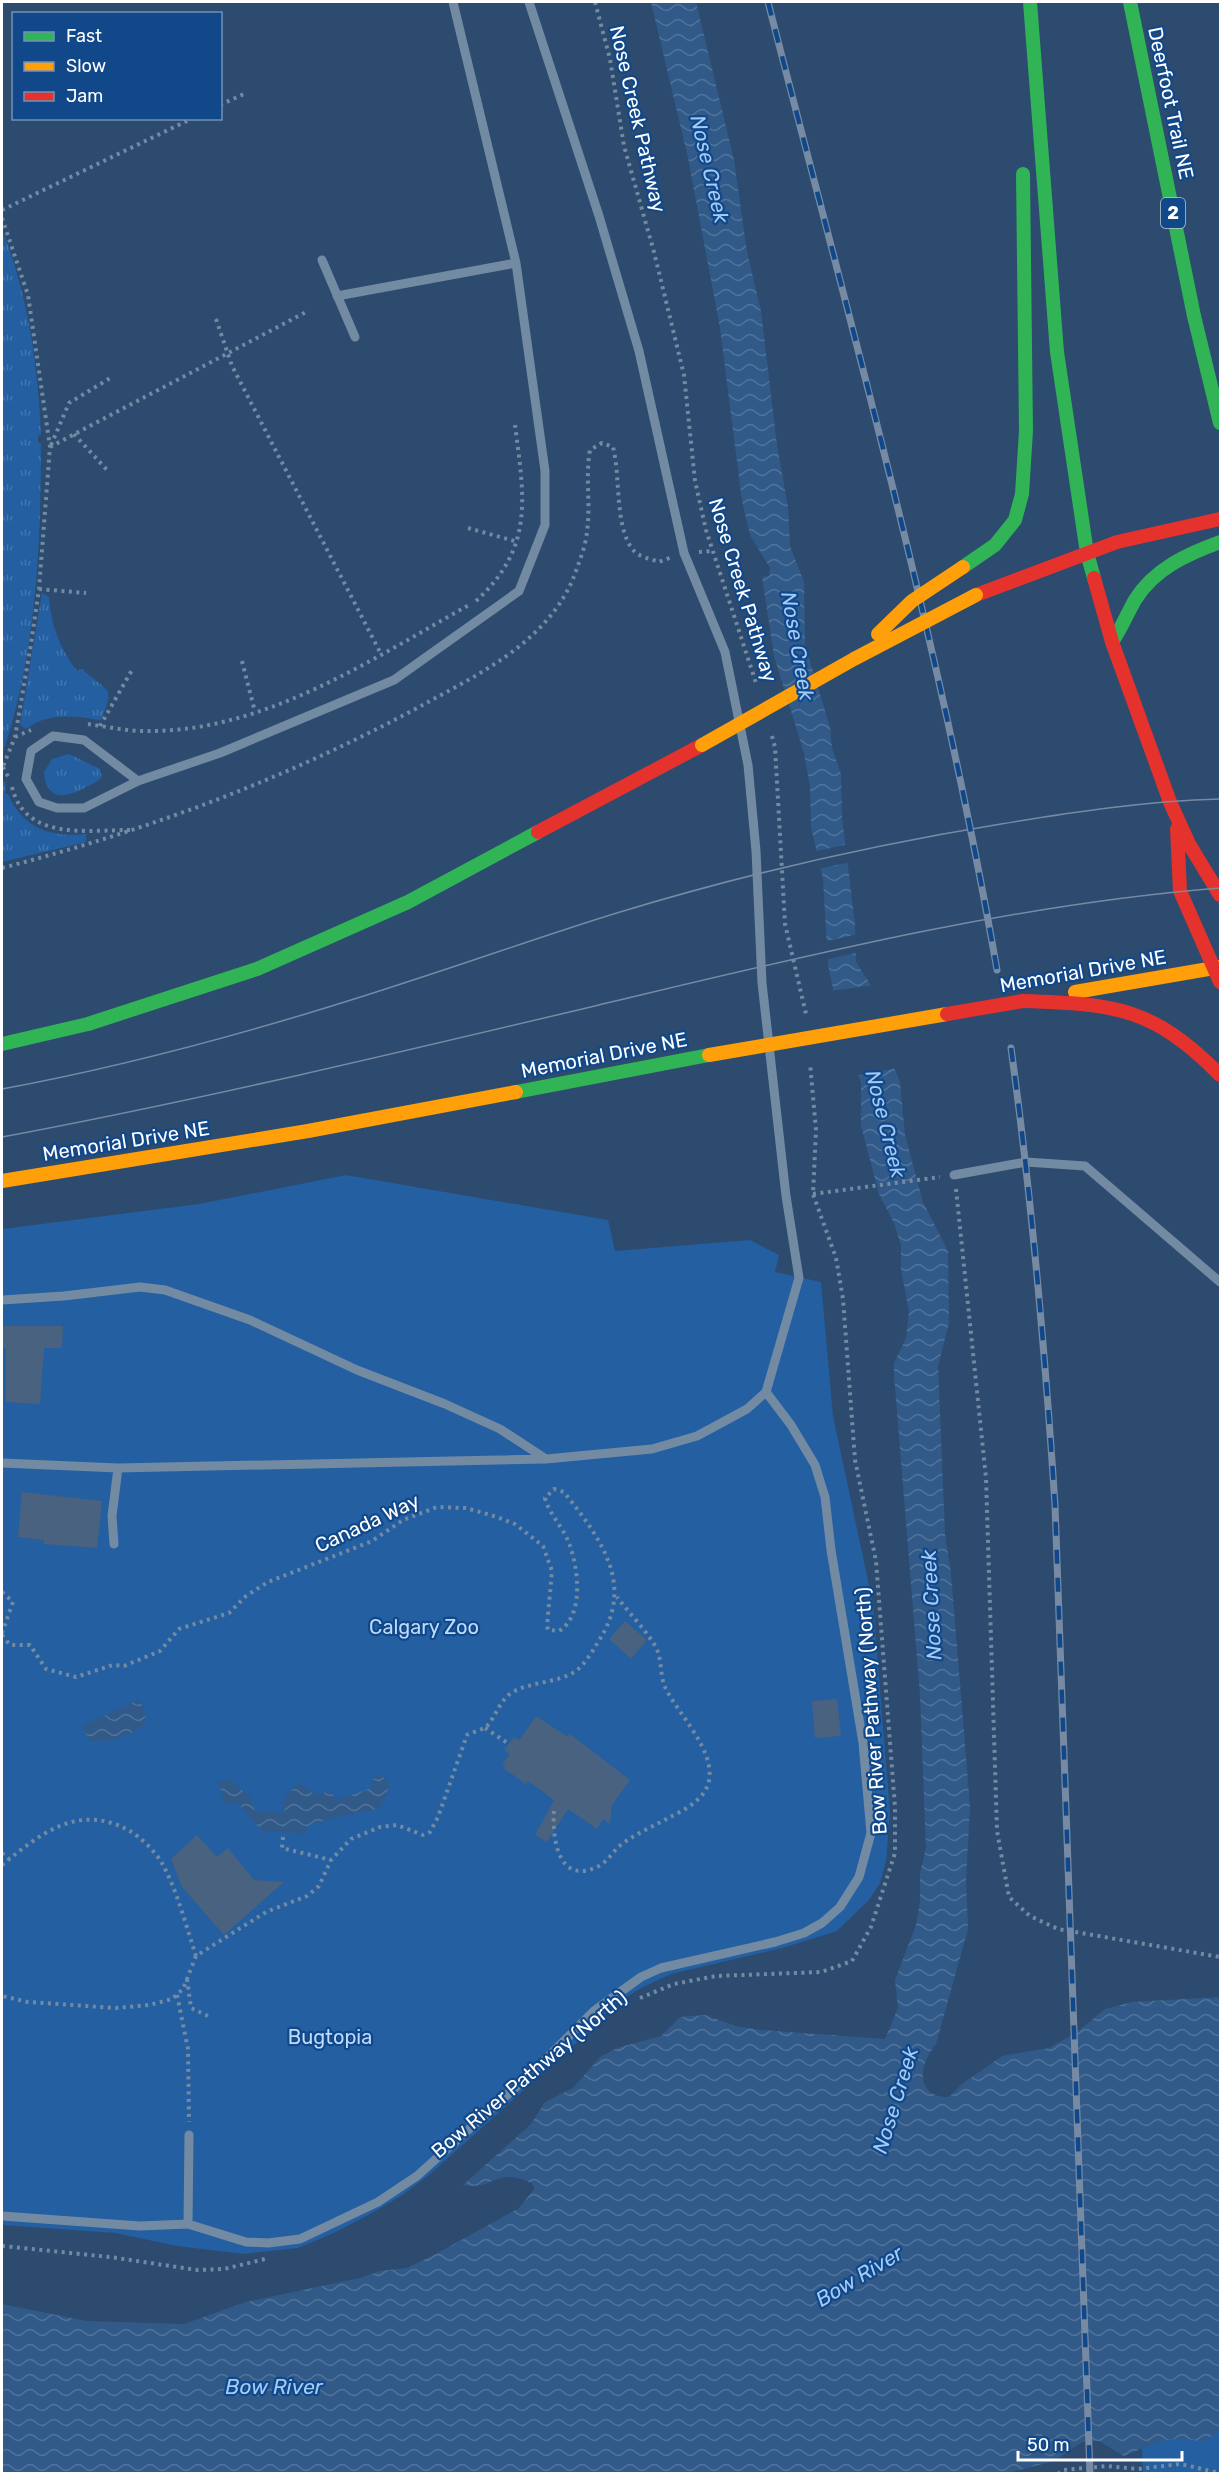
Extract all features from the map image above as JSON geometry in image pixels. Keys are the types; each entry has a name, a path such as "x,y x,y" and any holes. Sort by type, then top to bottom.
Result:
{"highway":[{"path":"1021,2 1022,83"},
{"path":"1030,2 1057,352 1087,553 1112,642 1177,819 1221,896"},
{"name":"Deerfoot Trail NE","path":"1130,2 1194,316 1221,423"},
{"path":"854,659 912,601 995,545 1015,520 1022,494 1026,431 1023,165"},
{"path":"2,1044 88,1024 256,969 408,902 976,595 1087,553 1185,525 1221,519"},
{"path":"1112,642 1139,594 1153,577 1182,558 1221,542"},
{"path":"1177,819 1180,891 1217,967 1221,982"},
{"name":"Memorial Drive NE","path":"2,1181 308,1131 709,1055 1217,967"},
{"path":"1023,1001 1080,1002 1122,1008 1170,1028 1194,1046 1221,1075"}],"lane":[{"path":"138,781 84,740 53,736 32,751 26,779 39,802 57,808 84,808 138,781 220,753 394,680 519,591 545,525 545,471 516,263 453,2"},
{"path":"2,1463 118,1468 546,1459 652,1449 698,1436 747,1409 766,1392 800,1278 786,1196 762,983 756,851 748,765 725,652 684,553 639,351 599,216 529,2"},
{"path":"322,260 355,337"},
{"path":"337,296 516,263"},
{"path":"954,1175 1026,1162 1085,1166 1221,1282"},
{"path":"2,1300 64,1296 140,1287 165,1290 250,1320 357,1370 445,1404 500,1430 546,1459"},
{"path":"2,2216 140,2226 188,2224 226,2237 268,2243 300,2239 378,2202 417,2176 537,2068 594,2011 620,1990 661,1968 775,1942 804,1933 822,1923 840,1906 859,1877 871,1833 861,1731 831,1550 825,1497 815,1466 791,1425 766,1392"},
{"path":"114,1544 112,1516 118,1468"},
{"path":"188,2224 189,2135"}],"path":[{"name":"Nose Creek Pathway","path":"595,2 610,59 624,146 654,252 684,375 695,481 706,530 758,690"},
{"path":"222,104 244,94"},
{"path":"2,210 189,120"},
{"path":"2,218 28,295 50,447 39,589 15,736 2,769"},
{"path":"50,447 308,311"},
{"path":"216,319 231,366 381,654"},
{"path":"50,447 69,404 112,377"},
{"path":"78,722 151,731 209,725 255,712 307,692 474,603 496,583 518,542 524,498 515,425"},
{"path":"74,434 107,470"},
{"path":"468,528 518,542"},
{"path":"39,589 86,593"},
{"path":"242,661 255,712"},
{"path":"100,726 132,670"},
{"path":"15,736 36,727"},
{"path":"772,735 775,747 784,924 804,999 806,1023"},
{"path":"810,1058 816,1130 813,1194 954,1175 986,1478 997,1831 1009,1897 1030,1916 1058,1929 1221,1957"},
{"name":"Bow River Pathway (North)","path":"632,2005 674,1984 716,1976 821,1972 852,1961 871,1926 895,1853 896,1807 876,1561 855,1460 843,1299 836,1258 813,1194"},
{"name":"Canada Way","path":"2,1634 10,1646 30,1646 46,1669 76,1677 114,1665 124,1666 160,1651 180,1629 230,1613 246,1596 268,1582 372,1541 403,1520 437,1507 466,1508 514,1524 543,1546 552,1570 547,1626 548,1630 559,1631 569,1622 577,1589 569,1542 545,1498 554,1490 564,1492 599,1546 614,1574 616,1597 608,1627 578,1669 566,1676 512,1693 500,1704 485,1728 467,1735 438,1817 430,1832 423,1835 397,1825 380,1827 351,1839 332,1860 319,1886 307,1896 266,1912 196,1956"},
{"path":"2,1592 13,1602 2,1634"},
{"path":"554,1811 555,1847 561,1860 573,1868 585,1869 599,1865 640,1832 681,1812 700,1797 709,1780 702,1750 664,1684 660,1655 653,1642 616,1597"},
{"path":"485,1728 509,1744"},
{"path":"2,1865 28,1844 69,1822 83,1818 116,1823 137,1835 163,1864 196,1956 183,1989 172,1999 149,2005 116,2008 28,2002 2,1996"},
{"path":"283,1837 282,1848 332,1860"},
{"path":"2,1853 9,1859"},
{"path":"187,1978 191,2008 208,2016"},
{"path":"177,1995 188,2049 189,2135"},
{"path":"2,2246 110,2257 197,2270 224,2269 273,2257"},
{"path":"1058,2474 1063,2470 1107,2466 1138,2469 1180,2464 1221,2473"}],"green space":[{"path":"2,229 19,279 30,330 40,409 41,435 38,436 38,443 41,443 38,562 29,641 13,718 2,755"},
{"path":"42,593 49,597 57,636 71,663 77,671 82,669 107,690 108,701 101,720 62,717 43,720 26,729 20,725"},
{"path":"69,754 100,769 102,777 97,782 72,794 59,795 49,789 44,772 52,759"},
{"path":"2,780 6,783 5,794 8,794 14,806 30,823 49,832 86,834 86,842 2,862"},
{"name":"Calgary Zoo","path":"346,1175 608,1220 615,1251 750,1240 779,1255 775,1272 821,1282 833,1416 873,1604 890,1812 886,1861 880,1883 869,1900 837,1931 786,1947 671,1974 641,1988 613,2006 591,2030 429,2175 401,2196 372,2213 334,2233 298,2248 243,2254 177,2246 115,2233 2,2225 2,1229 199,1204"},
{"path":"1141,2426 1220,2426 1220,2473 1143,2473"}],"water":[{"path":"651,2 696,2 734,160 747,252 761,311 777,445 788,507 790,546 804,582 805,645 830,727 832,748 841,774 842,817 855,924 856,962 879,998 893,1065 900,1082 905,1135 923,1202 948,1251 949,1323 938,1366 945,1534 951,1573 970,1806 966,1881 968,1929 936,2044 926,2061 923,2078 930,2092 938,2096 949,2097 962,2084 1002,2056 1049,2048 1077,2032 1105,2009 1133,2002 1220,1997 1220,2432 1201,2442 1171,2440 1153,2444 1124,2456 1099,2441 1082,2442 1054,2461 1004,2474 2,2473 2,2304 86,2321 184,2324 246,2302 360,2278 380,2271 407,2268 519,2208 534,2189 533,2184 511,2177 482,2185 463,2185 531,2124 545,2102 573,2088 600,2057 617,2048 661,2036 680,2017 705,2015 736,2026 762,2030 885,2039 898,2008 895,1980 916,1925 920,1901 920,1873 926,1848 920,1695 894,1375 894,1363 906,1338 909,1312 901,1269 901,1245 894,1223 879,1194 861,1126 861,1083 837,1009 828,964 823,879 811,827 810,786 804,753 774,656 762,577 769,576 770,568 750,535 742,501 720,328 688,158"},
{"path":"138,1700 145,1709 145,1723 119,1738 89,1741 83,1726"},
{"path":"380,1774 390,1785 380,1808 307,1826 306,1834 262,1831 239,1804 225,1804 218,1781 231,1780 251,1798 255,1811 286,1813 281,1803 299,1782 313,1794 331,1792 336,1800 372,1788 371,1781"}],"pier":[{"path":"849,844 851,862 817,869 813,852"},
{"path":"859,934 859,952 825,960 823,942"},
{"path":"875,985 891,1016 897,1068 856,1076 830,991"}],"building":[{"path":"3,1326 63,1326 62,1348 44,1348 40,1404 6,1402 6,1348 2,1348"},
{"path":"22,1492 102,1501 97,1548 44,1544 44,1540 18,1537"},
{"path":"625,1621 647,1640 631,1659 609,1639"},
{"path":"837,1699 841,1736 815,1738 812,1701"},
{"path":"536,1716 568,1737 570,1734 630,1780 612,1805 610,1824 603,1819 597,1829 568,1809 547,1842 535,1835 554,1800 528,1781 526,1784 503,1768 505,1766 502,1764 510,1754 504,1750 514,1737 519,1740"},
{"path":"197,1835 217,1857 228,1848 254,1880 284,1882 224,1935 182,1887 171,1859"}],"tram line":[{"path":"2,1089 154,1056 255,1029 355,999 620,912 714,885 809,862 905,841 1055,815 1138,805 1220,799"},
{"path":"2,1137 314,1072 846,947 1070,905 1220,888"}],"railway":[{"path":"768,2 921,605 949,726 997,970"},
{"path":"1011,1048 1037,1276 1055,1505 1090,2474"}],"traffic: fast":[{"path":"1030,2 1057,352 1087,553 1094,578"},
{"path":"1130,2 1194,316 1220,423"},
{"path":"963,567 995,545 1015,520 1022,494 1026,431 1023,174"},
{"path":"1112,642 1135,600 1152,580 1184,557 1220,542"},
{"path":"2,1044 88,1024 257,969 408,902 538,832"},
{"path":"516,1092 709,1055"}],"traffic: slow":[{"path":"878,634 912,601 963,567"},
{"path":"702,745 854,659 976,595"},
{"path":"1075,992 1220,967"},
{"path":"709,1055 947,1014"},
{"path":"2,1181 308,1131 516,1092"}],"traffic: jam":[{"path":"976,595 1117,542 1220,519"},
{"path":"1094,578 1112,642 1170,802 1189,844 1220,895"},
{"path":"538,832 702,745"},
{"path":"1177,829 1180,891 1220,982"},
{"path":"1023,1001 1083,1004 1131,1014 1152,1022 1174,1035 1220,1075"},
{"path":"947,1014 1023,1001"}],"water label":[{"name":"Nose Creek","path":"710,169"},
{"name":"Nose Creek","path":"798,646"},
{"name":"Nose Creek","path":"886,1124"},
{"name":"Nose Creek","path":"931,1605"},
{"name":"Nose Creek","path":"895,2100"},
{"name":"Bow River","path":"859,2276"},
{"name":"Bow River","path":"274,2386"}],"park label":[{"name":"Bugtopia","path":"330,2037"}]}
